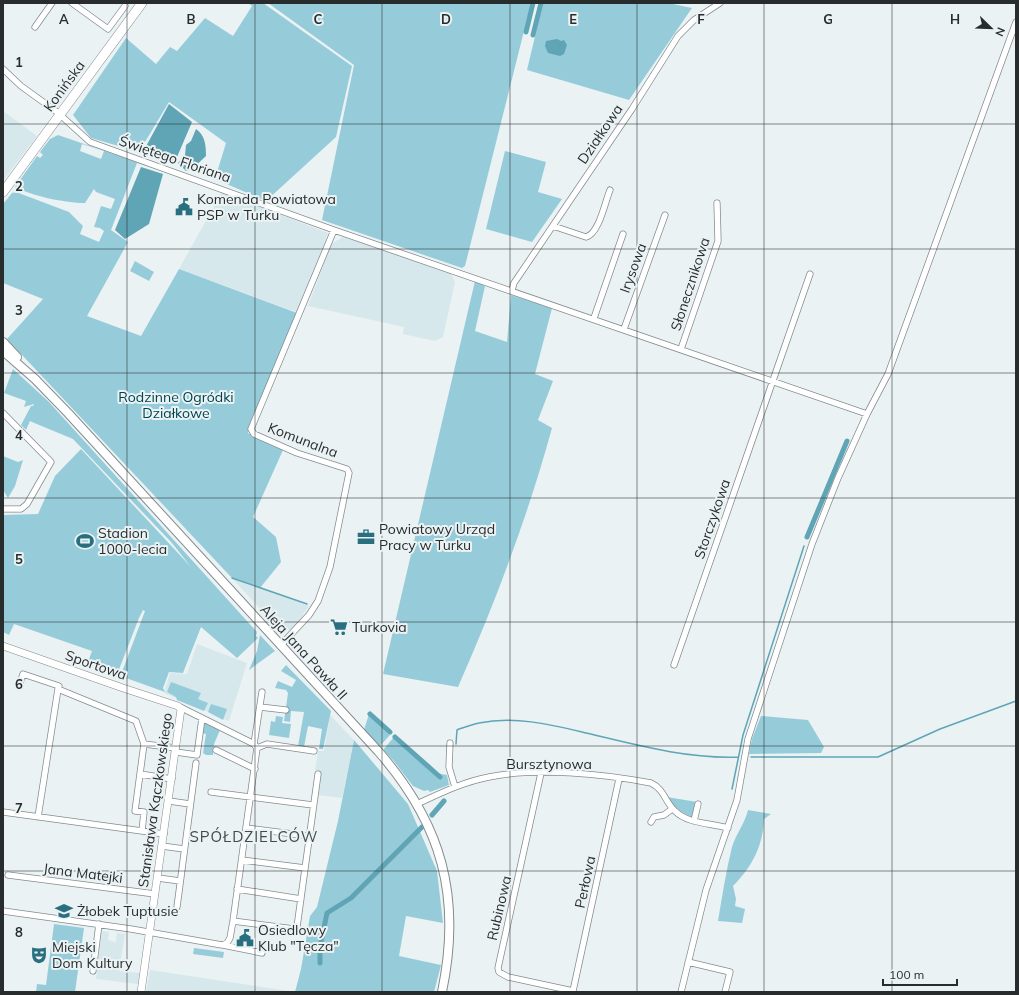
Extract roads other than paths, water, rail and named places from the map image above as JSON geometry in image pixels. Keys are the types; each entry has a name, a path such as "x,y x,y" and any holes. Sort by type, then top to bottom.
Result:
{"main road":[{"name":"Konińska","path":"3,196 6,188 142,3"},
{"name":"Aleja Jana Pawła II","path":"5,345 35,380 388,763 417,804 438,850 448,892 450,916 449,945 442,992"}],"street":[{"path":"35,27 52,3"},
{"path":"72,3 108,29 124,6"},
{"name":"Działkowa","path":"509,289 514,284 632,108 678,36 694,20 720,3"},
{"path":"681,992 706,890 737,800 748,739 809,551 838,478 888,374 1016,22"},
{"name":"Świętego Floriana","path":"3,69 21,86 60,115 90,142 334,230"},
{"path":"553,226 586,237 590,236 596,230 610,190"},
{"name":"Słonecznikowa","path":"681,349 718,241 717,203"},
{"name":"Irysowa","path":"624,329 665,215"},
{"path":"334,230 594,318 772,382 868,414"},
{"name":"Komunalna","path":"280,646 309,615 318,601 330,567 349,472 347,469 297,453 254,434 251,429 334,230"},
{"path":"594,318 623,234"},
{"name":"Storczykowa","path":"674,664 810,274"},
{"path":"3,414 51,462 27,504 21,509 3,509"},
{"name":"Sportowa","path":"3,646 180,707"},
{"path":"19,686 23,674 59,686 38,817"},
{"path":"57,691 136,721 144,744 135,811 144,812 142,831"},
{"path":"222,945 229,941 233,921 255,769 262,692"},
{"path":"180,707 256,746 267,744 314,751"},
{"name":"Stanisława Kączkowskiego","path":"141,992 176,750 180,707"},
{"path":"260,707 286,710"},
{"path":"144,744 176,750 197,756 202,718"},
{"path":"450,743 448,767 455,786"},
{"path":"216,750 255,769"},
{"path":"176,906 196,763"},
{"name":"Bursztynowa","path":"417,804 455,786 495,776 541,773 573,773 648,783 657,786 672,809 684,818 728,828"},
{"name":"Rubinowa","path":"541,773 498,968 503,976 573,991"},
{"path":"140,774 172,779"},
{"path":"233,921 294,929 297,927 318,774"},
{"name":"Perłowa","path":"573,991 619,779"},
{"path":"211,792 313,804"},
{"path":"169,801 190,804"},
{"path":"694,820 698,804"},
{"path":"651,822 654,817 664,815 672,809"},
{"path":"3,812 164,834"},
{"path":"246,828 309,836"},
{"path":"162,846 184,849"},
{"path":"242,860 305,868"},
{"name":"Jana Matejki","path":"8,875 155,894"},
{"path":"158,878 180,881"},
{"path":"237,889 301,898"},
{"path":"3,911 150,932 262,952"},
{"path":"92,972 99,924"},
{"path":"688,962 730,972 725,992"}],"waterway":[{"path":"526,32 533,3"},
{"path":"533,35 541,3"},
{"path":"807,537 847,441"},
{"path":"732,789 743,735 804,546"},
{"path":"232,578 307,604"},
{"path":"751,757 878,757 940,729 1016,701"},
{"path":"370,714 390,732"},
{"path":"456,744 457,730 459,729 477,723 505,720 557,726 659,750 698,756 738,757"},
{"path":"395,737 440,777"},
{"path":"432,815 444,801"},
{"path":"320,963 320,947 327,913 351,898 422,827"}],"place":[{"name":"Komenda Powiatowa PSP w Turku","path":"184,207"},
{"name":"Powiatowy Urząd Pracy w Turku","path":"366,537"},
{"name":"Stadion 1000-lecia","path":"85,541"},
{"name":"Turkovia","path":"339,627"},
{"name":"Żłobek Tuptusie","path":"64,911"},
{"name":"Osiedlowy Klub \"Tęcza\"","path":"245,938"},
{"name":"Miejski Dom Kultury","path":"39,955"}],"district":[{"name":"SPÓŁDZIELCÓW","path":"254,837"}],"park label":[{"name":"Rodzinne Ogródki Działkowe","path":"176,406"}]}
